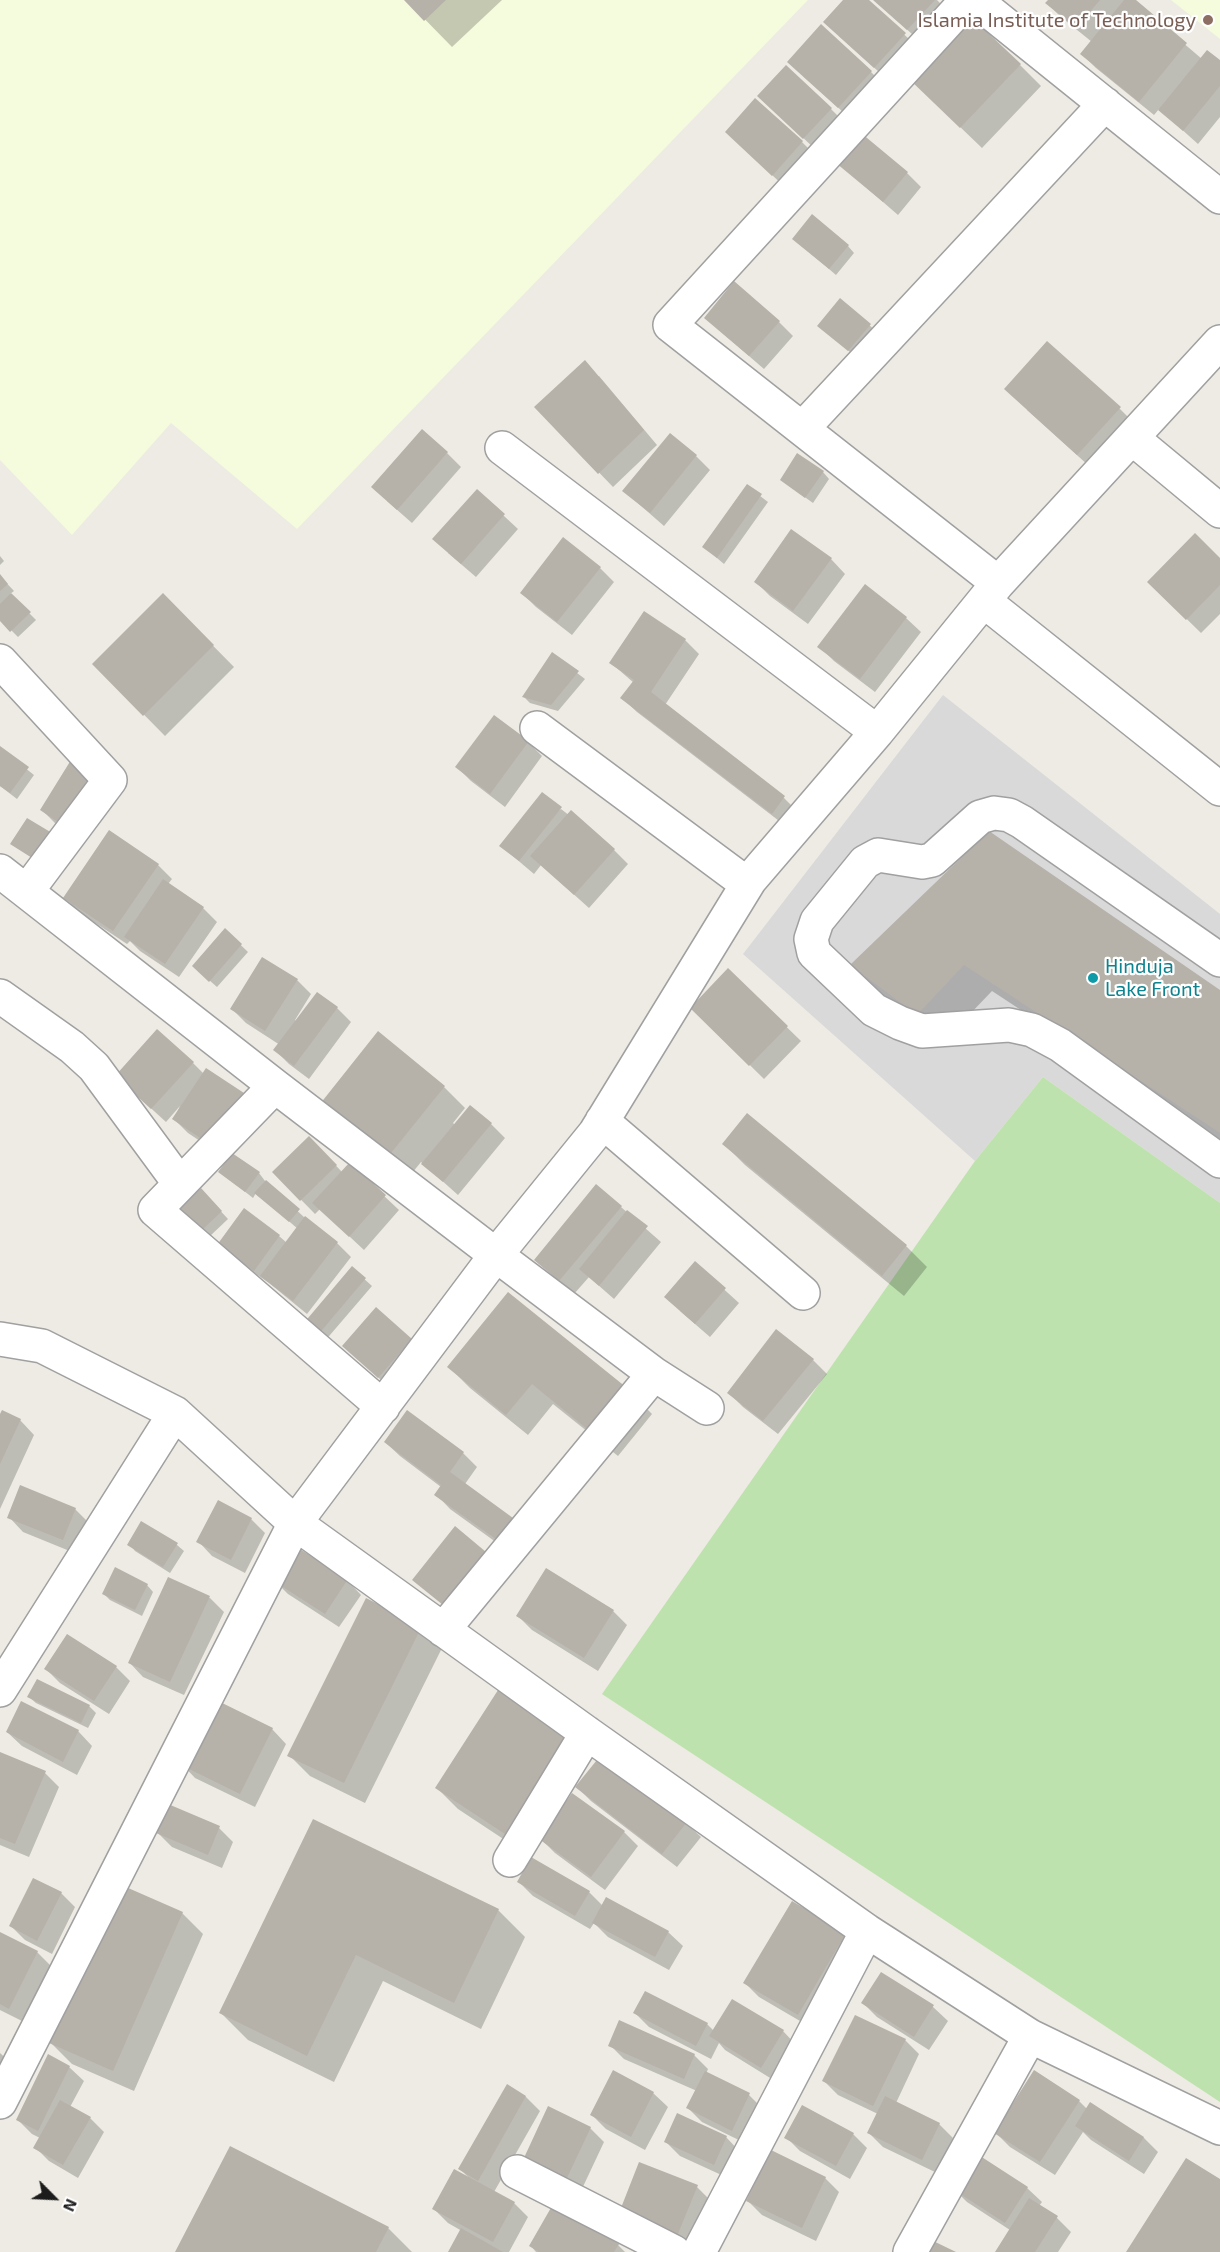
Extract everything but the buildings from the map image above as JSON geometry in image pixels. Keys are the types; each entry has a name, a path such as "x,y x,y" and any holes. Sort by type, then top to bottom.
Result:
{"street":[{"path":"967,0 670,325 802,429 1220,789"},
{"path":"975,0 1220,197"},
{"path":"802,429 1106,104"},
{"path":"0,2102 294,1522 496,1255 595,1133 747,884 877,732 991,592 1220,342"},
{"path":"1132,438 1220,511"},
{"path":"502,448 877,732"},
{"path":"0,661 110,780 27,891"},
{"path":"537,728 747,884"},
{"path":"1220,960 1022,822 994,813 980,817 932,860 922,862 878,855 865,862 817,921 811,939 814,953 874,1010 922,1031 1009,1025 1032,1029 1060,1045 1220,1161"},
{"path":"0,871 496,1255 654,1374 707,1408"},
{"path":"0,996 72,1047 94,1067 180,1184"},
{"path":"275,1086 155,1210 383,1407"},
{"path":"602,1121 803,1293"},
{"path":"0,1339 42,1346 176,1413 294,1522 867,1931 1030,2036 1220,2128"},
{"path":"442,1629 654,1374"},
{"path":"0,1690 176,1413"},
{"path":"510,1860 587,1733"},
{"path":"699,2252 867,1931"},
{"path":"910,2252 1030,2036"},
{"path":"518,2172 674,2252"}],"shaded area":[{"path":"0,0 808,0 297,529 171,423 72,535 0,460"},
{"name":"Islamia Institute of Technology","path":"1171,0 1220,0 1220,39"},
{"path":"943,695 1220,914 1220,1203 1043,1077 975,1161 743,954"}],"green space":[{"path":"1043,1077 1220,1203 1220,2102 602,1694 975,1161"}],"place":[{"name":"Islamia Institute of Technology","path":"1208,20"},
{"name":"Hinduja Lake Front","path":"1093,978"}]}
